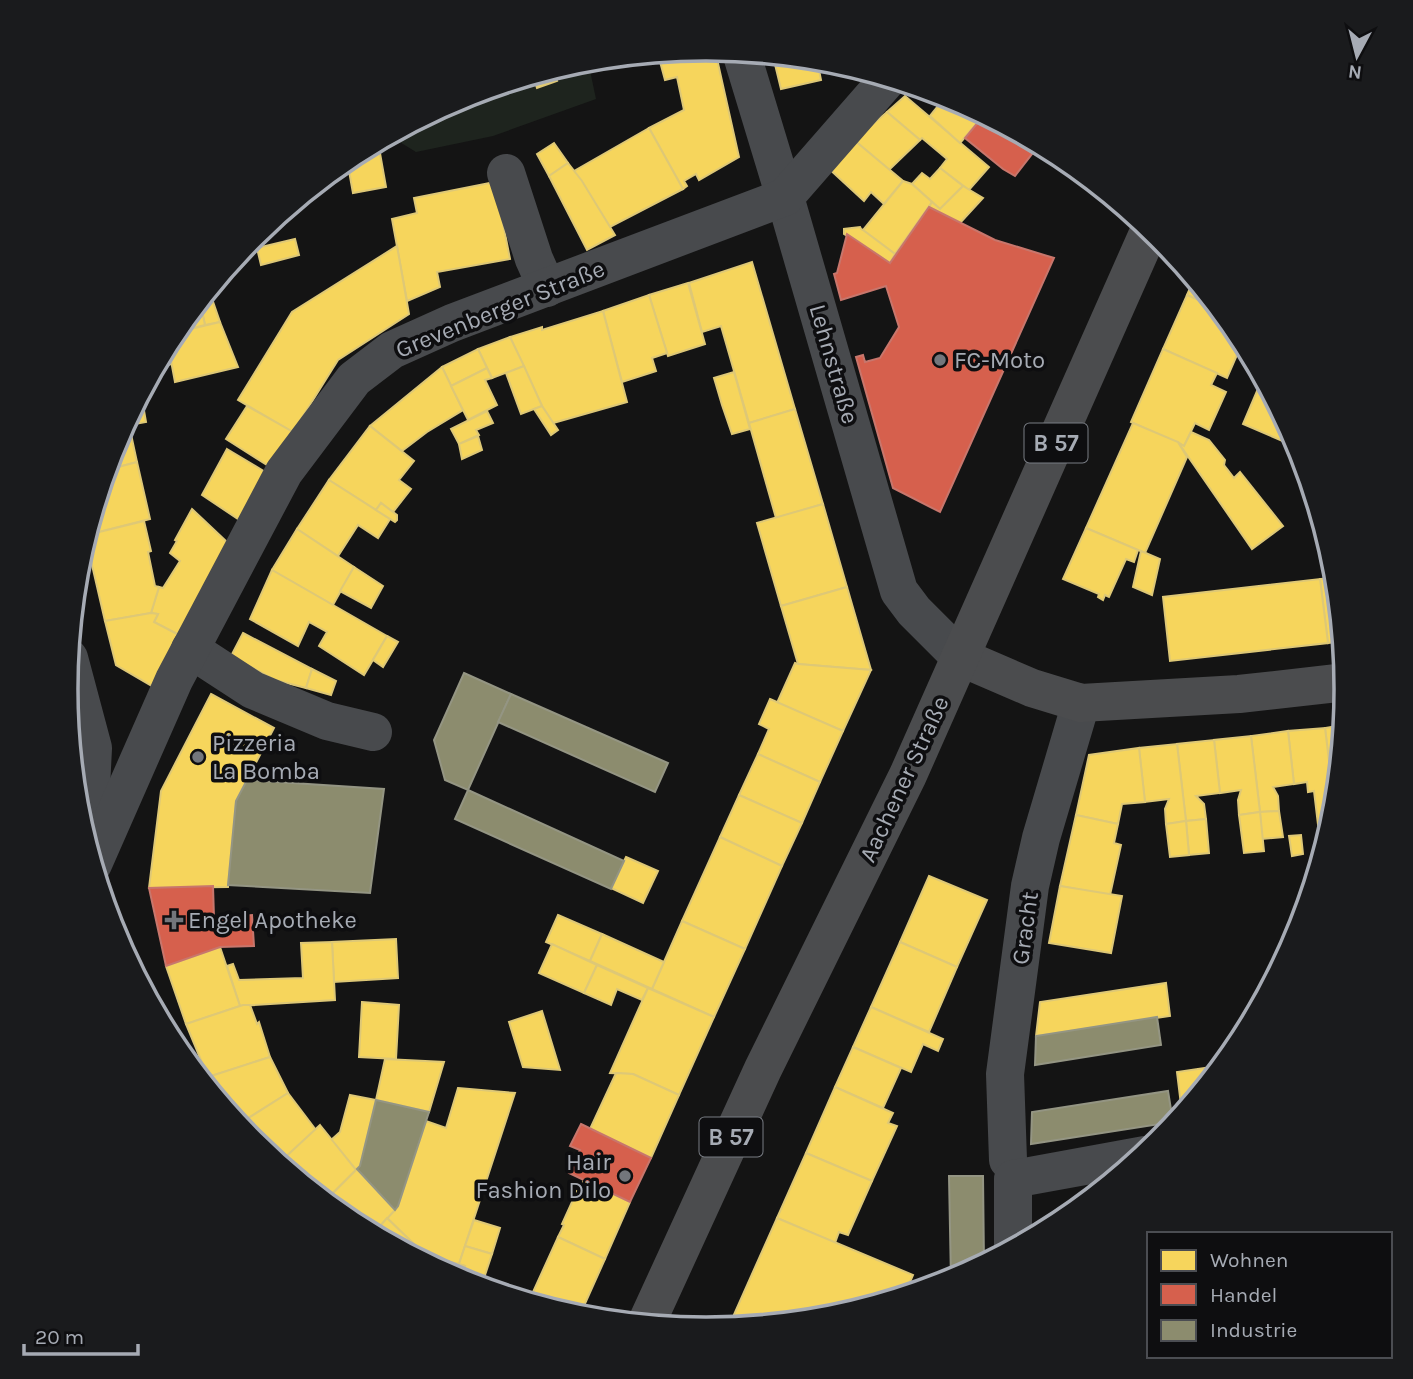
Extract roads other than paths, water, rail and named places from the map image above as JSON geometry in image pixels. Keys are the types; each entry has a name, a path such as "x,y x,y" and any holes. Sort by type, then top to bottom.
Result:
{"main road":[{"name":"Aachener Straße","path":"650,1315 763,1069 908,775 1145,240"},
{"path":"960,657 1032,688 1081,703 1239,694 1335,683"}],"street":[{"name":"Lehnstraße","path":"744,63 900,591 914,611 960,657"},
{"name":"Grevenberger Straße","path":"99,850 174,680 284,472 354,379 392,350 452,323 785,197 881,87"},
{"path":"506,173 534,259 547,288"},
{"path":"190,649 253,690 327,721 373,732"},
{"path":"78,692 93,748 90,811"},
{"name":"Gracht","path":"1013,1238 1005,1074 1030,886 1041,838 1081,703"},
{"path":"1011,1170 1126,1157"}],"place":[{"name":"FC-Moto","path":"940,360"},
{"name":"Pizzeria La Bomba","path":"198,757"},
{"name":"Engel Apotheke","path":"174,920"},
{"name":"Hair Fashion Dilo","path":"625,1176"}]}
